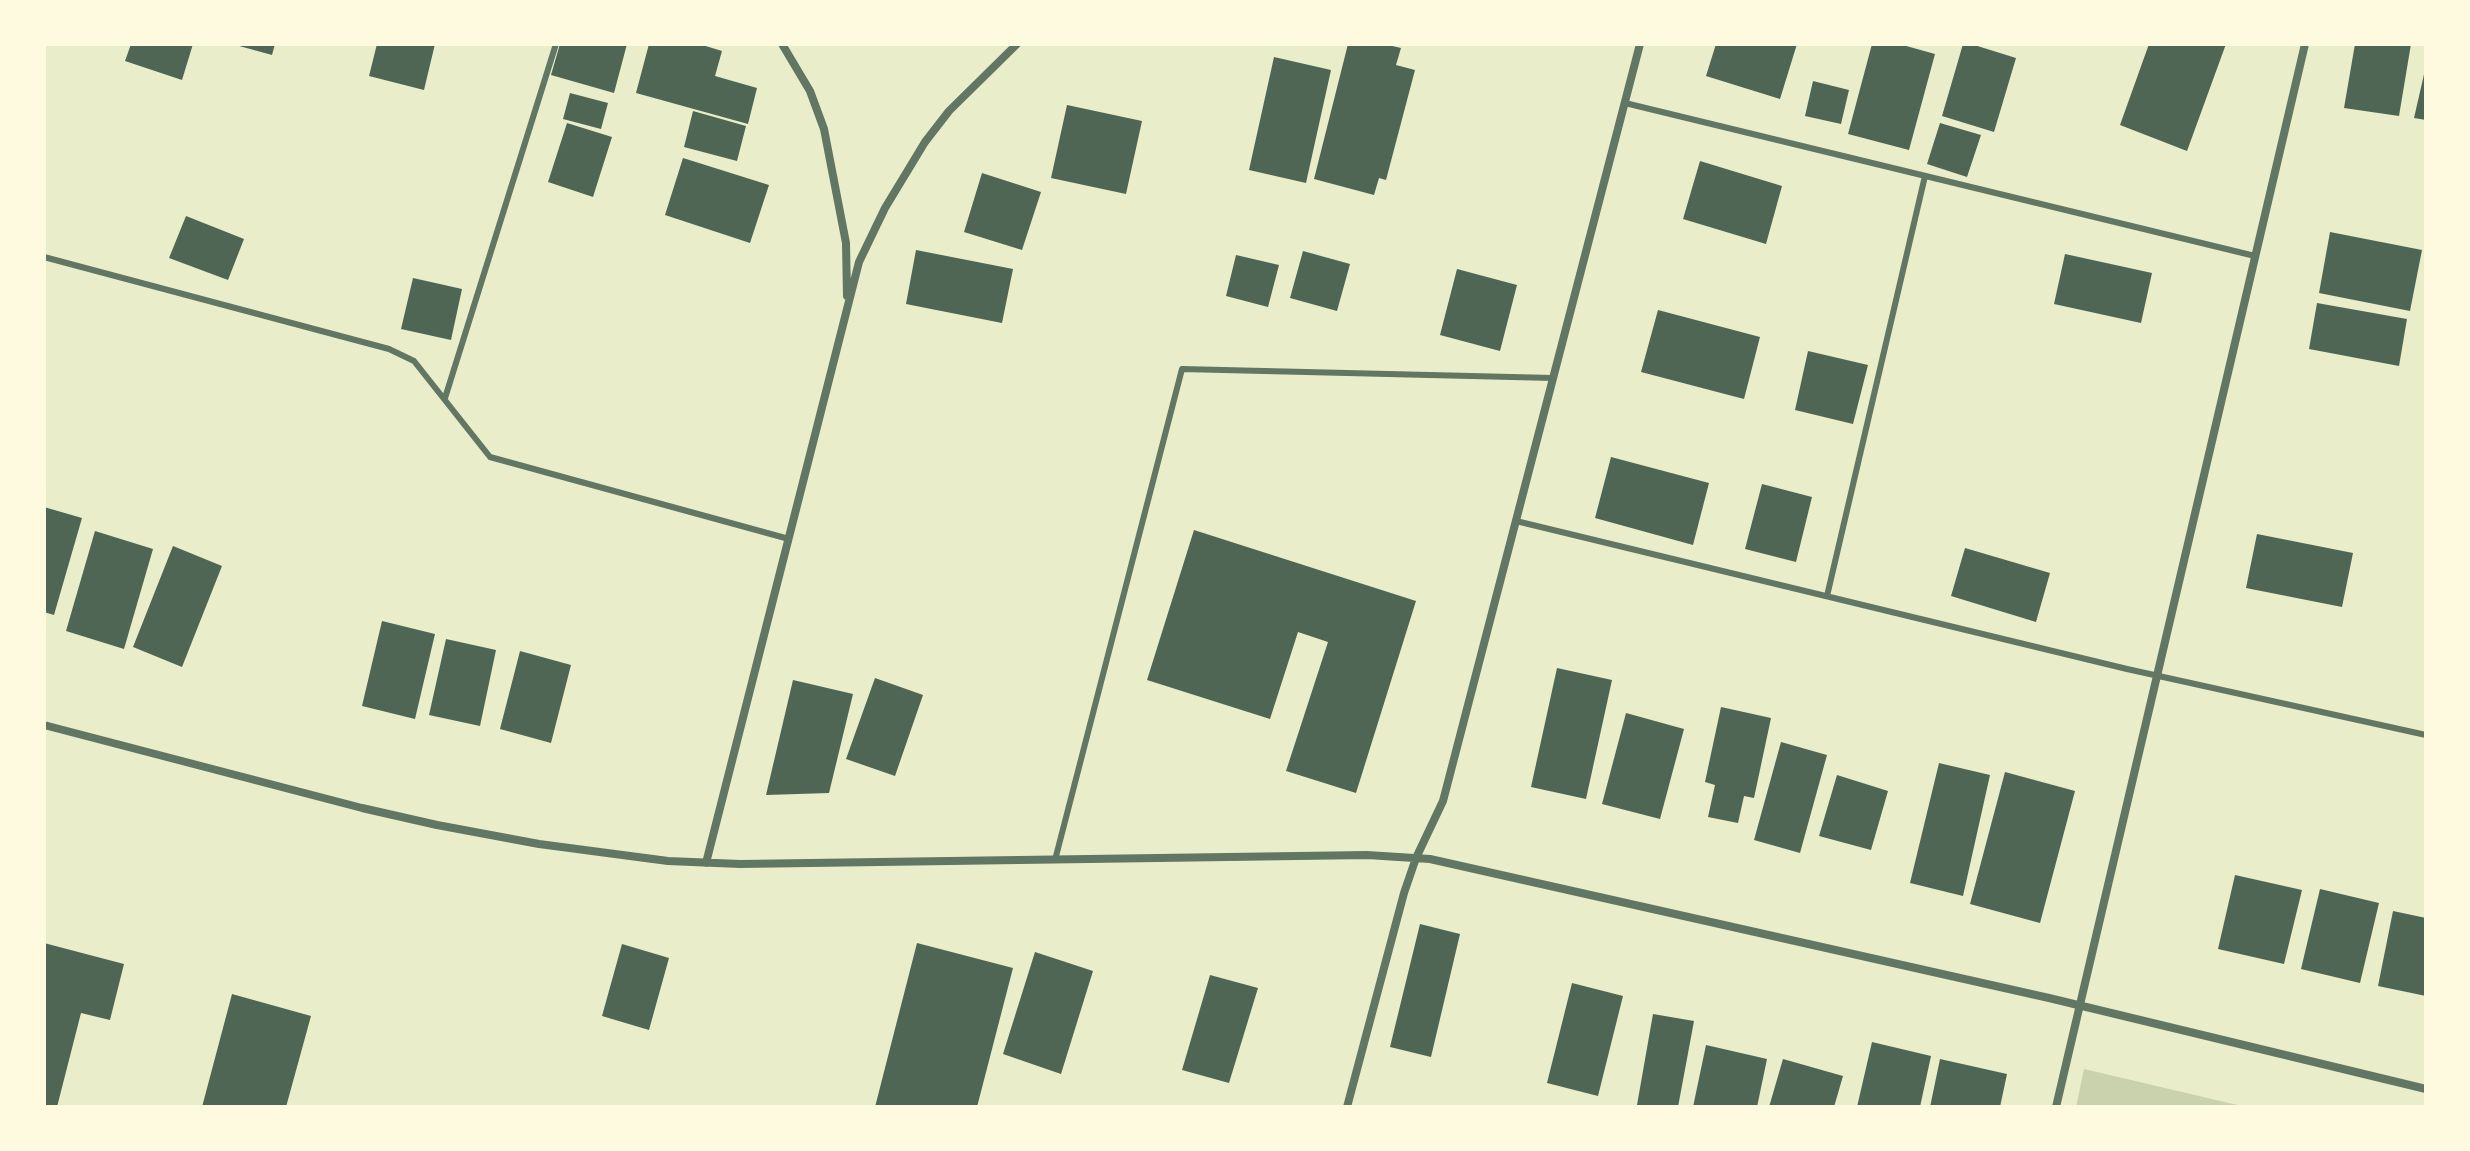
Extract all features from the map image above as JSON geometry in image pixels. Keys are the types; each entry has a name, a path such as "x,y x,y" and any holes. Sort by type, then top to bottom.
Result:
{"street":[{"path":"782,44 810,91 828,147 846,243 847,309"},
{"path":"706,863 859,262 914,158 949,111 1017,44"},
{"path":"1347,1107 1404,893 1416,858 1443,801 1640,44"},
{"path":"2056,1107 2305,44"},
{"path":"44,725 362,808 481,834 630,857 706,863 1367,855 1430,859 2079,1005 2426,1089"}],"lane":[{"path":"445,398 556,44"},
{"path":"1625,103 2255,256"},
{"path":"1827,596 1925,176"},
{"path":"44,257 389,349 414,361 490,457 789,539"},
{"path":"1055,860 1182,369 1553,378"},
{"path":"1516,521 2157,676 2426,735"}],"green space":[{"path":"2084,1069 2246,1107 2076,1107"}],"building":[{"path":"131,44 193,44 182,80 125,61"},
{"path":"232,44 275,44 272,55"},
{"path":"377,44 435,44 424,90 369,76"},
{"path":"560,44 627,44 614,93 551,75"},
{"path":"649,44 699,44 722,51 715,76 757,88 748,124 636,93"},
{"path":"1348,44 1384,44 1401,48 1396,65 1415,70 1386,180 1379,178 1374,195 1314,179"},
{"path":"1716,44 1797,44 1780,99 1706,76"},
{"path":"1872,44 1899,44 1935,54 1909,150 1848,134"},
{"path":"1963,44 2016,58 1994,132 1942,116"},
{"path":"2149,44 2226,44 2187,151 2120,125"},
{"path":"2355,44 2411,44 2399,116 2344,108"},
{"path":"1274,57 1331,70 1306,183 1249,170"},
{"path":"2426,70 2426,120 2414,118"},
{"path":"1813,81 1849,90 1841,124 1805,116"},
{"path":"570,93 608,103 601,129 563,119"},
{"path":"1067,105 1142,121 1126,194 1051,178"},
{"path":"693,111 746,126 737,161 684,147"},
{"path":"567,123 612,137 593,197 548,182"},
{"path":"1940,123 1981,135 1967,177 1927,164"},
{"path":"683,158 769,185 750,243 665,215"},
{"path":"1700,161 1782,186 1766,244 1683,219"},
{"path":"982,173 1041,192 1022,250 964,232"},
{"path":"186,216 244,239 228,280 169,258"},
{"path":"2330,232 2422,250 2410,311 2319,293"},
{"path":"916,250 1013,269 1002,323 906,304"},
{"path":"1303,251 1350,264 1337,311 1290,298"},
{"path":"2065,254 2152,273 2141,323 2054,304"},
{"path":"1236,255 1279,265 1268,307 1226,296"},
{"path":"1457,269 1517,285 1500,351 1440,335"},
{"path":"413,278 462,289 451,340 401,329"},
{"path":"2317,303 2407,319 2399,366 2309,349"},
{"path":"1658,310 1760,337 1744,399 1641,372"},
{"path":"1808,351 1868,365 1853,424 1795,410"},
{"path":"1611,457 1709,483 1693,545 1595,518"},
{"path":"1762,484 1812,497 1796,562 1745,549"},
{"path":"44,507 82,518 54,615 44,612"},
{"path":"1194,530 1416,601 1356,793 1286,771 1328,642 1298,632 1270,719 1147,680"},
{"path":"95,531 153,549 124,649 66,631"},
{"path":"2257,534 2353,553 2342,607 2246,588"},
{"path":"173,546 222,566 182,667 133,647"},
{"path":"1965,548 2050,573 2036,622 1951,596"},
{"path":"382,621 435,634 415,719 362,706"},
{"path":"446,639 496,650 480,726 429,715"},
{"path":"520,651 571,665 551,743 500,729"},
{"path":"1557,668 1612,680 1586,799 1531,787"},
{"path":"875,678 923,695 895,776 846,759"},
{"path":"793,680 853,694 829,793 766,795"},
{"path":"1721,707 1771,718 1754,798 1744,796 1738,823 1708,817 1715,785 1705,782"},
{"path":"1626,713 1684,729 1660,819 1602,804"},
{"path":"1781,742 1827,755 1800,853 1754,840"},
{"path":"1939,763 1990,775 1963,896 1910,883"},
{"path":"2005,772 2075,791 2040,923 1970,904"},
{"path":"1837,775 1888,791 1871,850 1819,836"},
{"path":"2235,875 2302,890 2284,964 2218,949"},
{"path":"2320,889 2379,903 2360,983 2301,969"},
{"path":"2393,911 2426,918 2426,996 2378,986"},
{"path":"1420,924 1460,934 1431,1057 1390,1047"},
{"path":"44,943 124,964 110,1020 81,1013 57,1107 44,1107"},
{"path":"917,943 1013,968 977,1107 875,1107"},
{"path":"622,944 669,958 649,1030 602,1016"},
{"path":"1035,952 1093,971 1061,1074 1003,1054"},
{"path":"1210,975 1258,988 1229,1083 1182,1070"},
{"path":"1572,983 1623,996 1598,1096 1547,1083"},
{"path":"232,994 311,1016 286,1107 202,1107"},
{"path":"1653,1014 1694,1021 1678,1107 1637,1105"},
{"path":"1872,1042 1931,1056 1920,1107 1857,1107"},
{"path":"1706,1045 1767,1059 1757,1107 1693,1107"},
{"path":"1783,1059 1843,1076 1834,1107 1769,1107"},
{"path":"1940,1059 2007,1074 2000,1107 1930,1107"}]}
